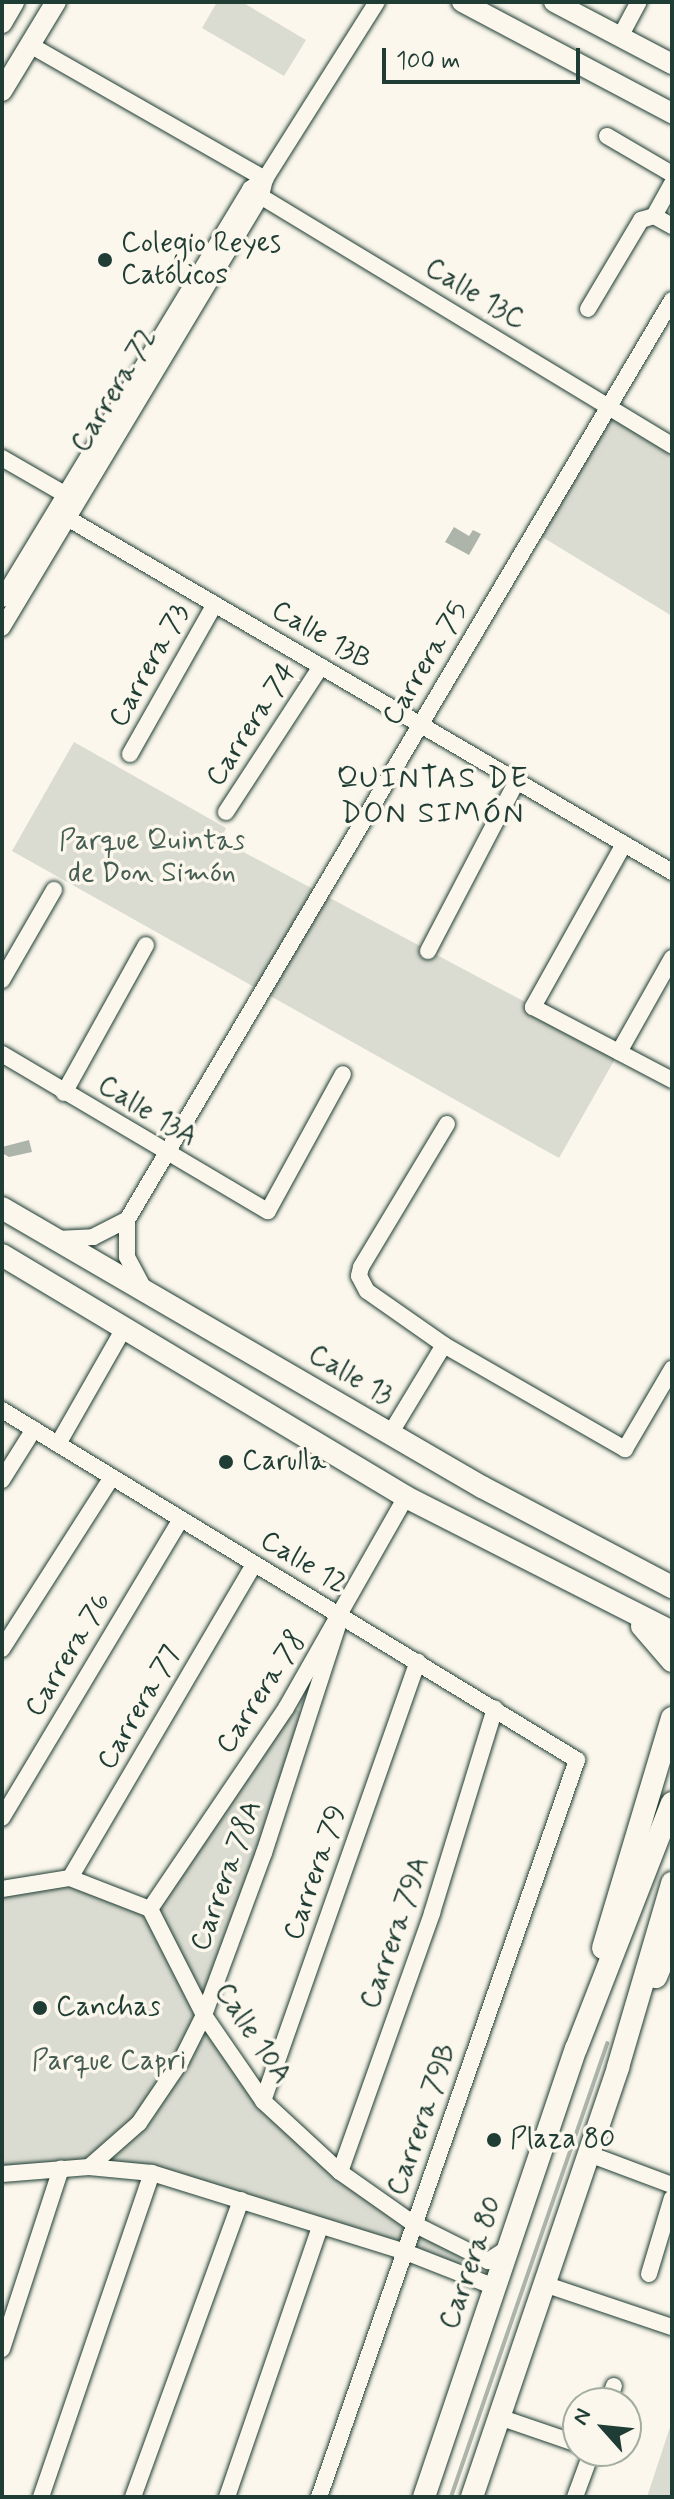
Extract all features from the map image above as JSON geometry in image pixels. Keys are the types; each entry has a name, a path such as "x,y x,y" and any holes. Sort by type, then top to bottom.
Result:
{"main road":[{"name":"Calle 13","path":"2,1208 390,1434 672,1587"},
{"path":"2,1255 406,1497 614,1606 672,1632"},
{"path":"646,1575 672,1577"},
{"path":"614,1606 658,1639 672,1661"},
{"name":"Carrera 80","path":"424,2497 576,2049 672,1718"},
{"name":"Carrera 80","path":"576,2049 608,1974 672,1803"},
{"path":"472,2497 618,2067 672,1883"},
{"path":"618,2067 672,1938"}],"street":[{"path":"2,23 14,2"},
{"path":"2,91 56,2"},
{"name":"Carrera 72","path":"2,599 72,498 256,193 377,2"},
{"path":"554,2 672,64"},
{"path":"620,37 639,2"},
{"path":"470,5 672,113"},
{"path":"30,45 265,179"},
{"path":"607,136 672,174"},
{"path":"588,309 641,220 654,216 672,184"},
{"name":"Calle 13C","path":"256,193 672,445"},
{"path":"654,216 672,226"},
{"name":"Carrera 75","path":"127,1220 672,300"},
{"path":"2,458 72,498"},
{"name":"Carrera 72","path":"2,628 69,519 72,498"},
{"name":"Calle 13B","path":"69,519 672,872"},
{"name":"Carrera 73","path":"130,754 215,604"},
{"name":"Carrera 74","path":"226,812 321,666"},
{"path":"428,951 517,781"},
{"path":"624,844 533,1007 672,1080"},
{"path":"2,980 54,890"},
{"path":"64,1093 146,945"},
{"path":"619,1052 672,958"},
{"name":"Calle 13A","path":"2,1054 166,1154 268,1211 343,1074"},
{"path":"447,1124 361,1267 359,1276 367,1291 444,1345 625,1449 672,1369"},
{"path":"54,1239 93,1237 127,1220 127,1257 150,1294"},
{"path":"58,1444 123,1330"},
{"path":"390,1434 444,1345"},
{"name":"Calle 12","path":"2,1410 577,1760"},
{"path":"2,1480 34,1429"},
{"path":"2,1649 112,1477"},
{"name":"Carrera 78","path":"150,1909 286,1708 406,1497"},
{"name":"Carrera 76","path":"2,1818 181,1519"},
{"name":"Carrera 77","path":"70,1878 254,1564"},
{"name":"Carrera 78A","path":"89,2167 139,2123 181,2061 204,2015 264,1853 341,1616"},
{"name":"Carrera 79","path":"263,2101 418,1662"},
{"name":"Carrera 79A","path":"340,2172 432,1913 495,1708"},
{"name":"Carrera 79B","path":"319,2497 577,1760"},
{"path":"2,1889 70,1878 150,1909"},
{"name":"Calle 10A","path":"150,1909 204,2015 263,2101 340,2172 414,2224 488,2261 508,2248"},
{"path":"589,2154 672,2185"},
{"path":"2,2174 89,2167 152,2173 403,2251 495,2287"},
{"path":"2,2349 61,2168"},
{"path":"41,2497 152,2173"},
{"path":"649,2274 672,2198"},
{"path":"133,2497 241,2200"},
{"path":"227,2497 320,2227"},
{"path":"544,2284 672,2327"},
{"path":"499,2417 562,2439"},
{"path":"575,2497 586,2467"}],"green space":[{"path":"217,2 242,2 306,40 284,76 202,28"},
{"path":"609,406 672,445 672,616 534,532"},
{"name":"Parque Quintas de Don Simón","path":"74,742 226,828 221,840 619,1052 559,1158 12,851"},
{"name":"Parque Capri","path":"292,1708 302,1712 204,2015 263,2101 340,2172 467,2260 463,2268 152,2173 2,2174 2,1889 70,1878 150,1909"},
{"path":"672,2421 672,2497 647,2497"}],"shaded area":[{"path":"454,527 469,536 473,530 481,534 469,555 445,542"},
{"path":"29,1140 32,1152 9,1157 2,1153 2,1147"}],"waterway":[{"path":"451,2497 607,2043"}],"place":[{"name":"Colegio Reyes Católicos","path":"105,260"},
{"name":"Carulla","path":"226,1462"},
{"name":"Canchas","path":"40,2008"},
{"name":"Plaza 80","path":"494,2140"}],"district":[{"name":"QUINTAS DE DON SIMÓN","path":"433,796"}]}
